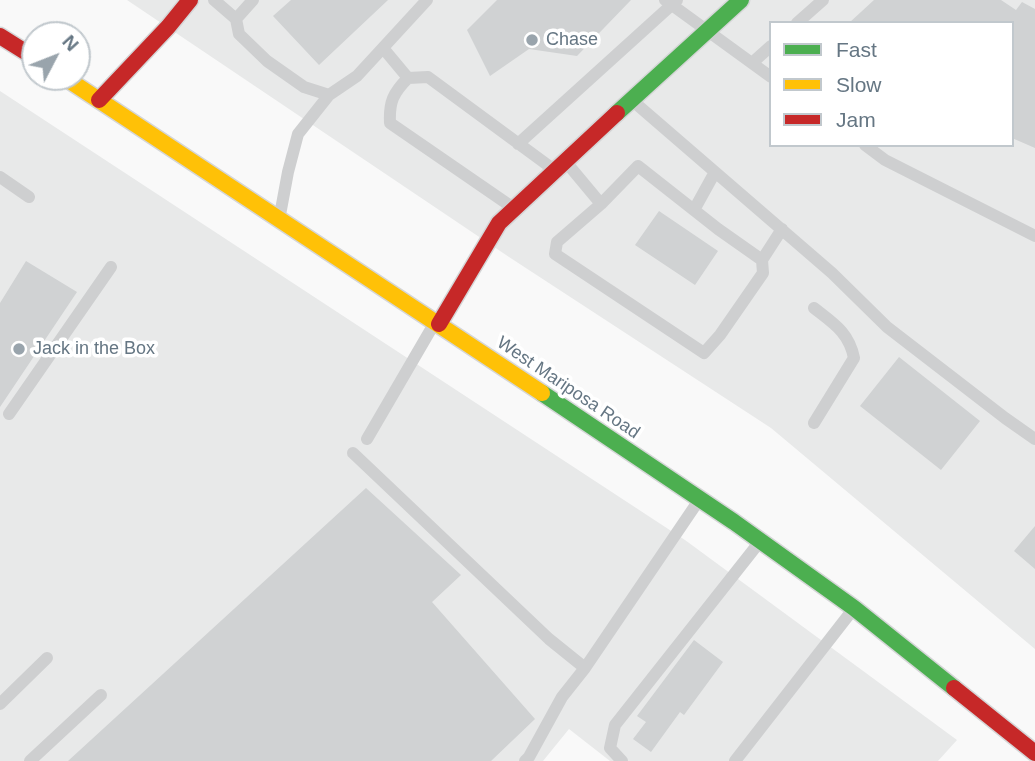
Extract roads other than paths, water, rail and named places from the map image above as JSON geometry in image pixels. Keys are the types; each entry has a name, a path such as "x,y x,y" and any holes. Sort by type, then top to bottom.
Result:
{"main road":[{"path":"437,323 499,223 741,0"},
{"path":"99,100 185,1"},
{"path":"0,36 21,49"},
{"name":"West Mariposa Road","path":"85,91 761,541 854,608 1035,753"}],"lane":[{"path":"214,0 236,19 239,34 267,61 304,87 329,95"},
{"path":"236,19 253,0"},
{"path":"280,219 299,134 329,95 357,76 427,0"},
{"path":"799,21 823,0"},
{"path":"518,144 671,2 769,76"},
{"path":"383,48 408,78"},
{"path":"752,63 769,48"},
{"path":"515,209 390,123 389,108 396,90 408,78 428,77 518,144 561,167 601,204"},
{"path":"632,100 832,273 887,327 1035,439"},
{"path":"868,147 885,160 1035,236"},
{"path":"762,260 638,166 558,242 555,254 704,353 720,335 763,272 762,260 782,229"},
{"path":"694,209 715,172"},
{"path":"0,177 29,197"},
{"path":"9,414 111,267"},
{"path":"814,308 843,331 852,344 854,358 814,423"},
{"path":"367,439 437,323"},
{"path":"353,453 549,639 584,668"},
{"path":"525,761 562,696 699,500"},
{"path":"622,761 610,748 615,725 761,541"},
{"path":"735,761 854,608"},
{"path":"0,704 47,658"},
{"path":"30,761 101,695"}],"place":[{"name":"Chase","path":"532,40"},
{"name":"Jack in the Box","path":"19,349"}]}
